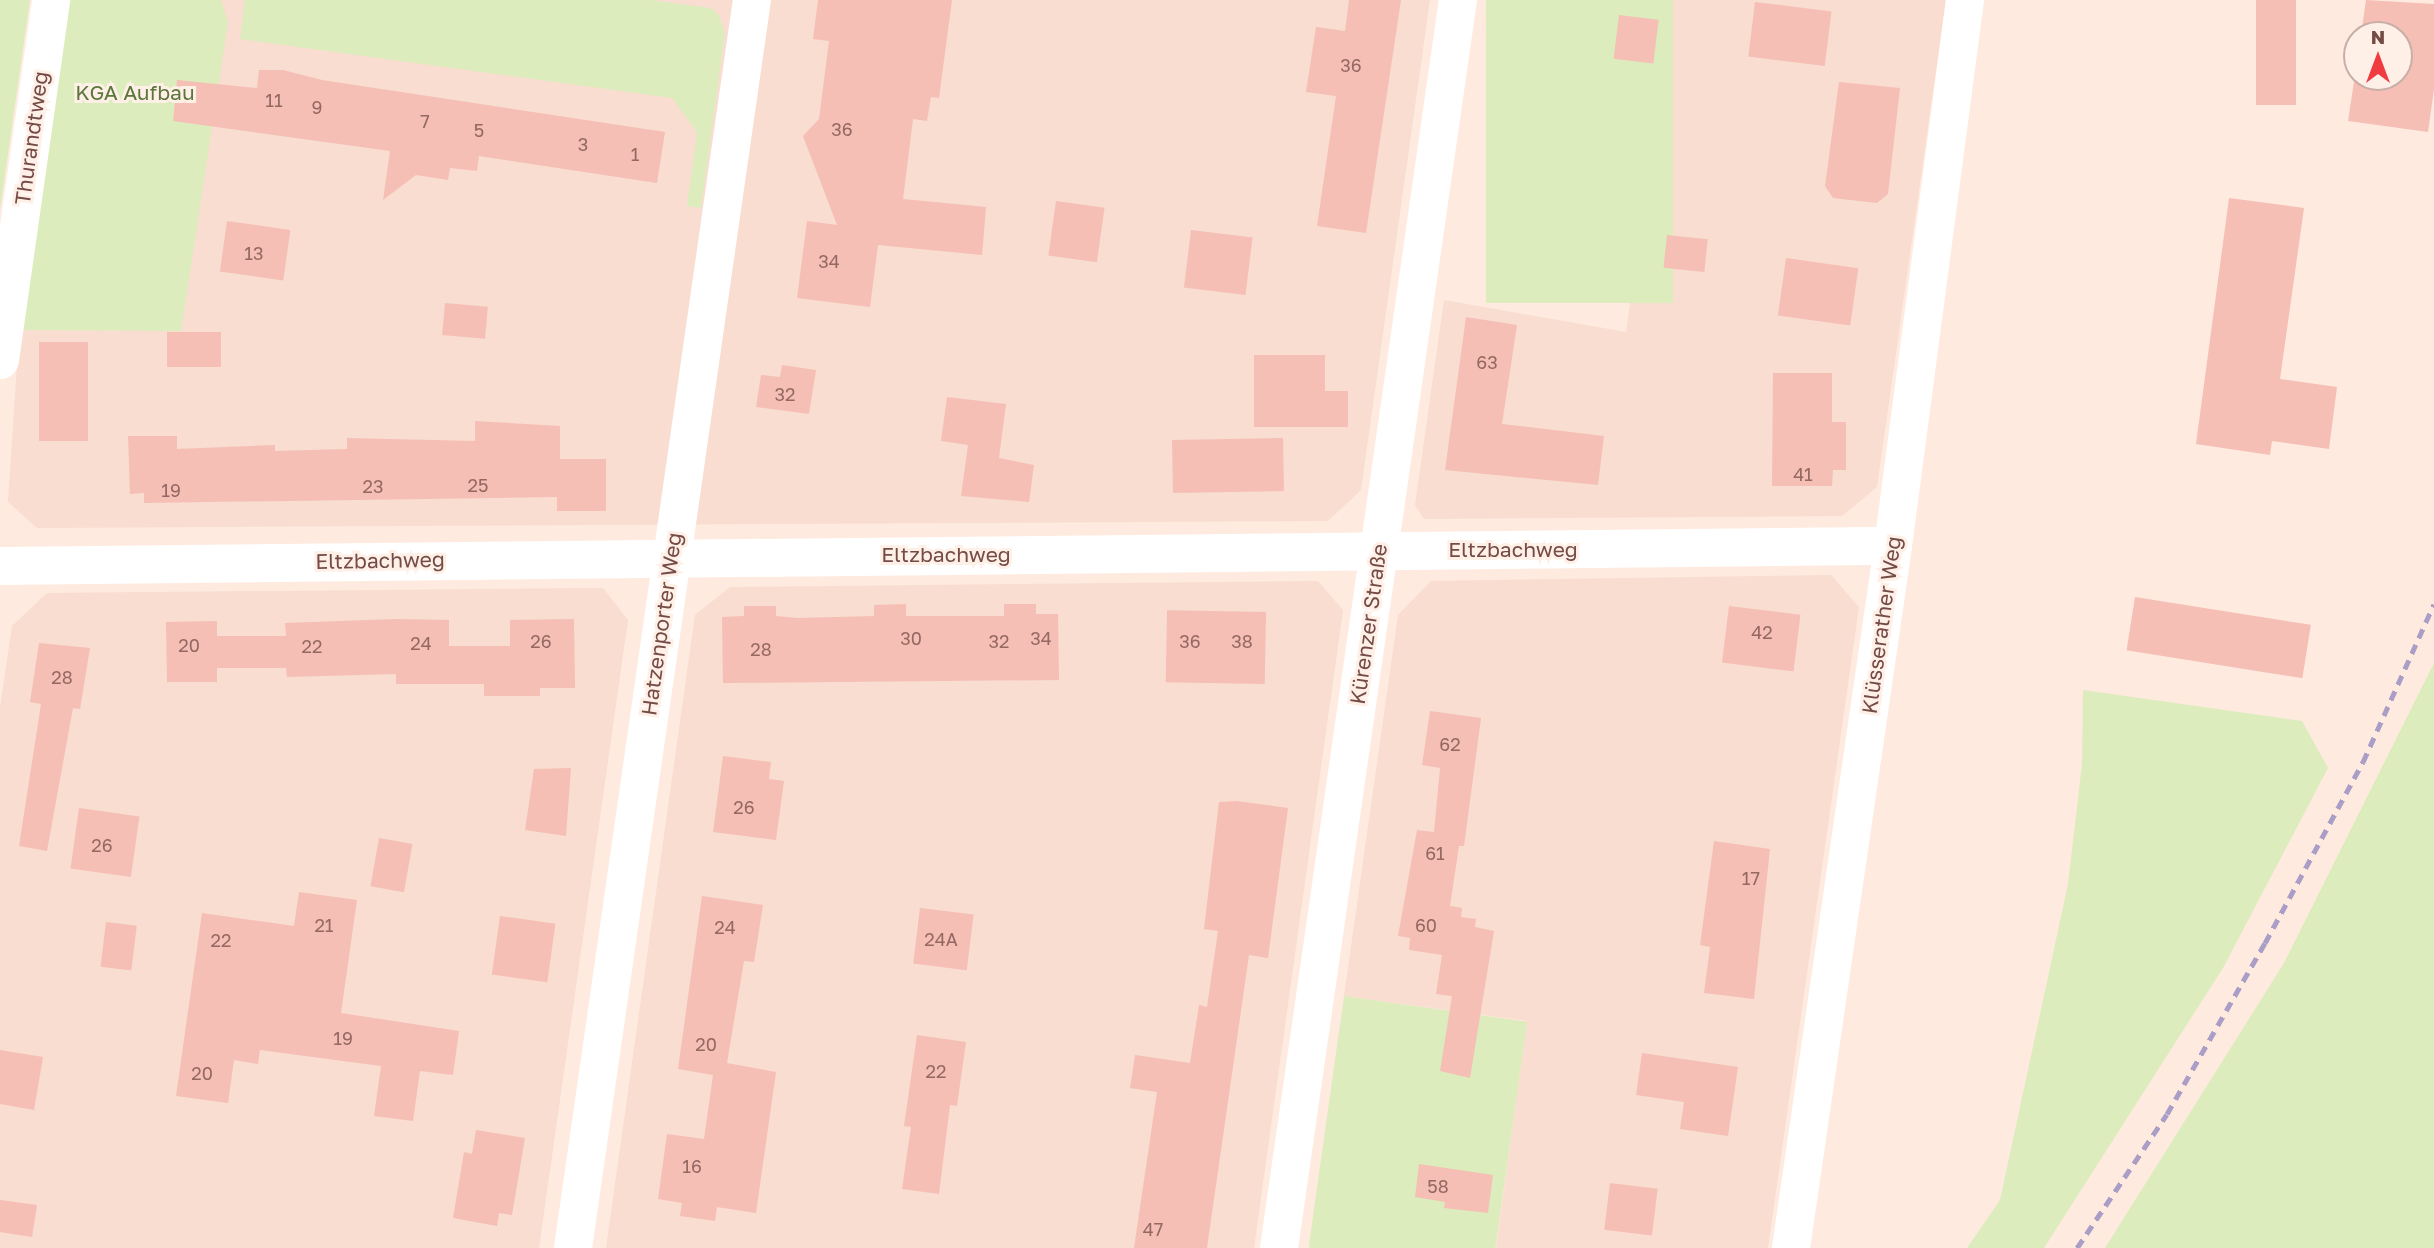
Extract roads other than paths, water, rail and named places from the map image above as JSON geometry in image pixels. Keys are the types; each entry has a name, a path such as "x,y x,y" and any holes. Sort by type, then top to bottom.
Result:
{"street":[{"name":"Thurandtweg","path":"0,360 51,0"},
{"name":"Hatzenporter Weg","path":"573,1248 752,0"},
{"name":"Kürenzer Straße","path":"1279,1248 1458,0"},
{"name":"Klüsserather Weg","path":"1791,1248 1893,546 1965,0"},
{"name":"Eltzbachweg","path":"0,566 671,556 1893,546"}],"railway":[{"path":"2077,1248 2167,1114 2265,943 2363,762 2434,604"}],"park label":[{"name":"KGA Aufbau","path":"135,92"}]}
